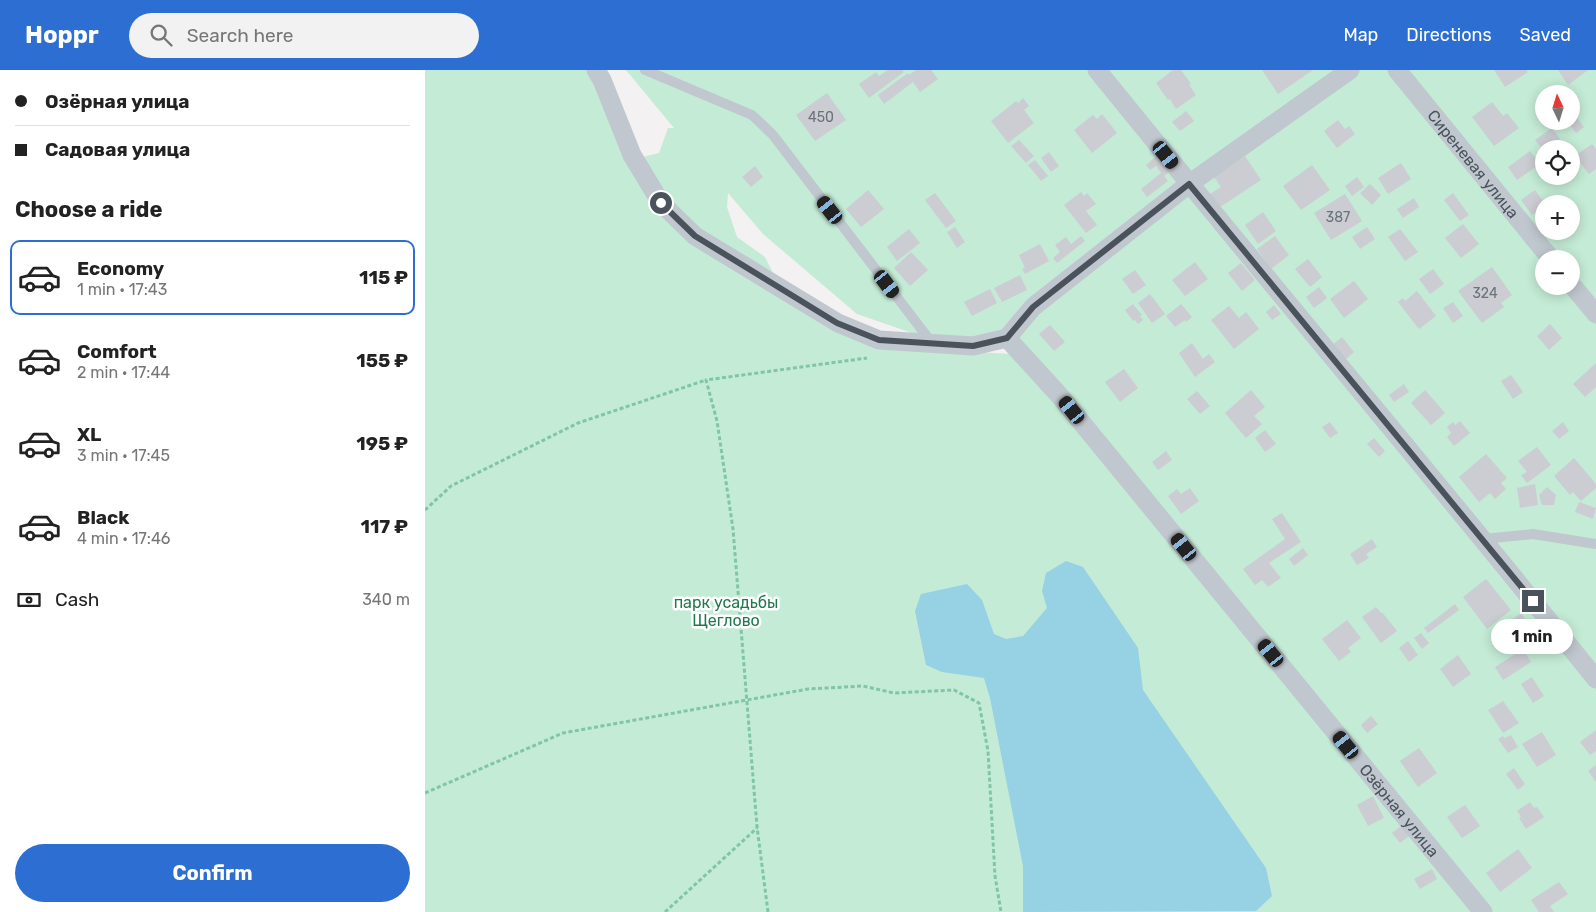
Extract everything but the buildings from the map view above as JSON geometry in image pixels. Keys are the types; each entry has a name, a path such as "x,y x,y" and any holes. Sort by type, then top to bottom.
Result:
{"street":[{"path":"596,70 602,80 632,154 661,203 695,236 837,323 879,340 973,346 1007,338 1033,307 1189,184 1350,70"},
{"path":"1097,70 1596,679"},
{"name":"Сиреневая улица","path":"1397,70 1544,250"},
{"path":"1580,295 1596,314"},
{"name":"Озёрная улица","path":"1007,338 1059,394 1483,912"}],"lane":[{"path":"645,70 752,115 773,135 932,343"},
{"path":"1483,539 1533,534 1596,544"}],"path":[{"path":"425,510 451,486 577,423 705,380 870,357"},
{"path":"705,380 717,422 733,529 757,827 768,912"},
{"path":"425,794 563,733 808,689 863,686 894,693 953,690 979,703 988,751 995,876 1001,912"},
{"path":"665,912 757,827"}],"green space":[{"name":"парк усадьбы Щеглово","path":"425,70 587,70 674,225 877,347 1013,354 998,343 912,333 857,314 763,234 728,193 727,207 737,237 765,257 773,273 705,236 671,202 639,158 659,153 668,128 674,128 626,70 1596,70 1596,912 425,912"}],"water":[{"path":"1066,561 1083,567 1138,648 1143,690 1266,868 1272,896 1256,911 1023,912 1023,866 990,698 984,678 942,672 926,665 915,611 921,594 967,584 982,600 994,634 1006,639 1023,636 1047,608 1042,591 1046,573"}],"route":[{"path":"661,203 695,236 837,323 879,340 973,346 1007,338 1033,307 1189,184 1533,601"}]}
